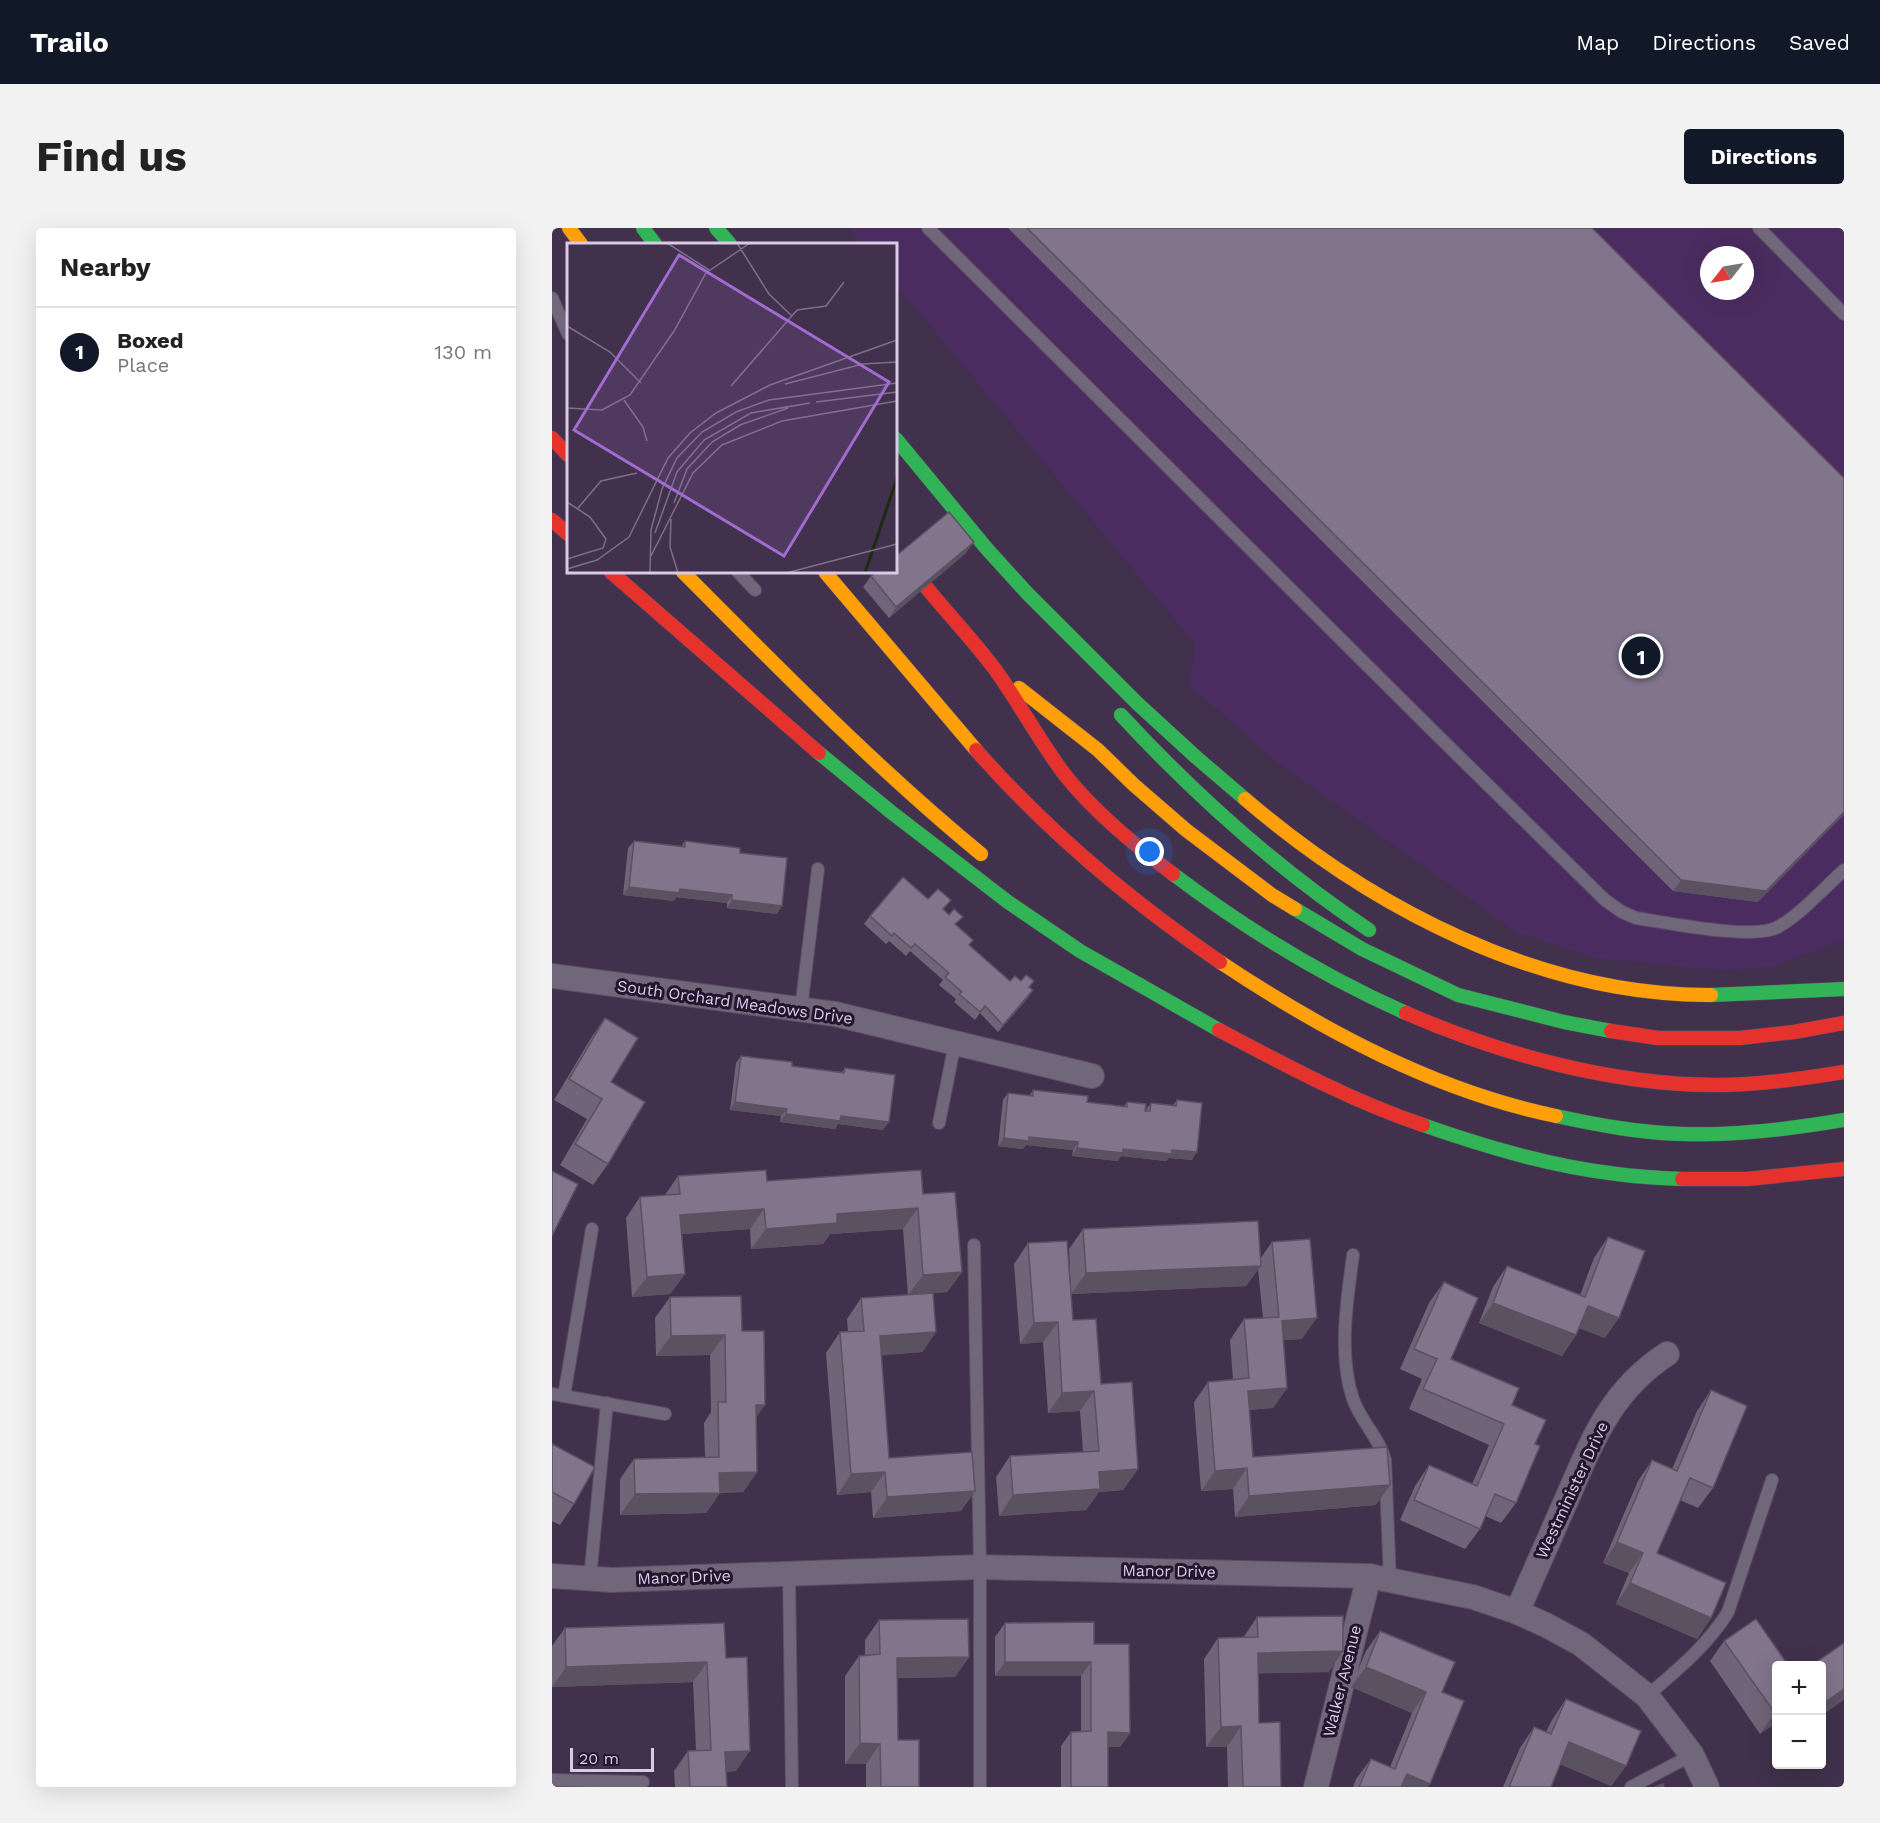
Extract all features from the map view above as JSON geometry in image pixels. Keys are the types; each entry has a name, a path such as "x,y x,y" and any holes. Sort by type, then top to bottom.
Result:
{"highway":[{"path":"569,228 580,243"},
{"path":"643,228 654,243"},
{"path":"716,228 729,243"},
{"path":"552,438 567,454"},
{"path":"897,440 1018,583 1070,655"},
{"path":"552,520 567,533"},
{"path":"612,573 797,735 897,818 984,884 1073,947 1288,1068 1433,1128 1500,1149 1579,1168 1688,1180 1738,1179 1844,1169"},
{"path":"684,573 879,766 989,861"},
{"path":"826,573 984,758 1075,852 1148,911 1211,956 1257,986 1336,1031 1407,1067 1481,1097 1587,1124 1662,1134 1700,1135 1800,1127 1844,1120"},
{"path":"1018,583 1145,711 1272,822 1346,874 1394,904 1444,930 1493,952 1543,969 1620,988 1670,995 1701,996 1844,989"},
{"path":"926,587 994,668 1068,779 1100,812 1198,894 1297,958 1367,995 1441,1028 1508,1052 1576,1070 1614,1077 1676,1084 1736,1084 1844,1072"},
{"path":"994,668 1098,750 1134,785 1215,853 1300,913 1362,949 1458,995 1598,1029 1658,1038 1740,1038 1844,1023"},
{"path":"1112,704 1188,787 1236,830 1321,897 1385,940"},
{"path":"1091,941 1152,990"},
{"path":"1479,987 1539,1015"}],"street":[{"name":"South Orchard Meadows Drive","path":"552,976 836,1014 1092,1076"},
{"name":"Westminister Drive","path":"1517,1612 1605,1418 1626,1388 1647,1367 1667,1354"},
{"name":"Manor Drive","path":"552,1576 612,1580 980,1567 1379,1578 1473,1597 1517,1612 1581,1644 1647,1696 1692,1755 1707,1787"},
{"name":"Walker Avenue","path":"1316,1787 1379,1578"}],"lane":[{"path":"928,228 1430,728 1605,900 1622,912 1636,918 1743,933 1762,932 1779,927 1793,917 1844,870"},
{"path":"1759,228 1844,314"},
{"path":"552,298 567,332"},
{"path":"739,573 755,590"},
{"path":"801,1009 818,869"},
{"path":"939,1123 955,1043"},
{"path":"592,1229 558,1395 665,1414"},
{"path":"974,1245 980,1567 981,1787"},
{"path":"1353,1255 1346,1313 1347,1374 1358,1413 1382,1448 1385,1461 1379,1578"},
{"path":"590,1578 607,1403"},
{"path":"1647,1696 1697,1652 1717,1631 1728,1612 1772,1480"},
{"path":"789,1572 792,1787"},
{"path":"1631,1787 1692,1755"},
{"path":"552,1780 644,1782"}],"shaded area":[{"path":"848,228 1844,228 1844,940 1774,966 1726,971 1596,958 1516,932 1278,763 1189,685 1195,644 897,286 897,243 861,243"}],"building":[{"path":"1027,228 1592,228 1844,478 1844,812 1766,891 1681,880"},
{"path":"949,512 974,542 896,607 871,576 876,573 897,573 897,555"},
{"path":"634,841 685,847 685,841 740,848 740,853 787,858 782,906 732,900 732,895 680,889 679,893 629,887"},
{"path":"903,877 928,899 938,889 951,900 943,909 949,915 954,909 963,917 955,924 973,940 969,945 1010,981 1015,976 1021,981 1026,975 1034,981 1029,987 1033,990 1003,1025 985,1006 980,1012 959,994 962,992 945,977 949,973 915,944 911,948 894,933 892,936 870,916"},
{"path":"605,1018 638,1038 611,1082 645,1102 608,1164 575,1144 602,1099 569,1079"},
{"path":"741,1056 792,1062 792,1066 844,1073 845,1068 895,1075 889,1122 841,1116 840,1121 786,1114 787,1109 735,1102"},
{"path":"1033,1090 1088,1096 1087,1102 1127,1107 1127,1102 1146,1104 1145,1111 1150,1111 1151,1103 1176,1106 1177,1100 1202,1103 1197,1152 1172,1150 1172,1154 1123,1149 1123,1153 1077,1148 1078,1142 1029,1137 1029,1141 1004,1138 1008,1093 1033,1096"},
{"path":"766,1170 767,1181 921,1170 923,1194 955,1192 962,1272 923,1275 918,1208 837,1214 837,1223 766,1229 764,1209 680,1215 685,1274 647,1277 640,1197 680,1194 678,1176"},
{"path":"552,1171 578,1184 552,1236"},
{"path":"1258,1221 1261,1266 1086,1273 1083,1229"},
{"path":"1608,1237 1645,1251 1619,1318 1588,1306 1576,1335 1493,1303 1507,1266 1585,1297"},
{"path":"1310,1239 1317,1318 1282,1321 1287,1388 1248,1391 1253,1457 1387,1447 1390,1485 1249,1496 1247,1468 1215,1471 1208,1382 1249,1378 1244,1319 1279,1317 1272,1242"},
{"path":"1067,1241 1073,1320 1096,1319 1101,1384 1132,1382 1138,1469 1099,1472 1100,1489 1013,1495 1010,1456 1099,1451 1094,1391 1062,1393 1058,1322 1034,1323 1028,1243"},
{"path":"1444,1282 1478,1298 1451,1359 1519,1388 1512,1405 1546,1420 1535,1444 1540,1446 1516,1503 1495,1494 1480,1529 1414,1500 1429,1465 1477,1486 1504,1424 1423,1389 1437,1359 1414,1349"},
{"path":"933,1293 936,1332 880,1336 889,1458 972,1452 975,1491 887,1497 885,1472 851,1474 840,1332 864,1331 861,1298"},
{"path":"741,1296 742,1331 764,1331 765,1405 756,1405 757,1472 719,1473 720,1493 635,1494 634,1459 719,1457 718,1402 726,1402 725,1335 671,1336 670,1297"},
{"path":"1711,1390 1747,1406 1713,1488 1690,1478 1657,1553 1726,1583 1711,1618 1630,1583 1643,1553 1617,1542 1652,1460 1677,1471"},
{"path":"552,1444 595,1467 574,1504 552,1492"},
{"path":"1343,1616 1343,1651 1258,1653 1259,1723 1280,1722 1281,1787 1243,1787 1241,1726 1221,1727 1218,1638 1258,1637 1257,1617"},
{"path":"968,1619 969,1657 897,1658 898,1740 919,1740 919,1787 881,1787 880,1744 860,1743 859,1656 880,1654 879,1620"},
{"path":"1756,1619 1785,1661 1772,1661 1772,1709 1724,1641"},
{"path":"1094,1622 1094,1644 1129,1644 1130,1733 1108,1732 1108,1787 1071,1787 1071,1732 1091,1731 1091,1662 1005,1662 1005,1623"},
{"path":"724,1623 726,1658 747,1657 750,1751 725,1752 727,1787 690,1787 688,1751 711,1750 707,1662 566,1667 565,1628"},
{"path":"1380,1631 1455,1662 1442,1692 1464,1701 1430,1784 1407,1774 1401,1787 1359,1787 1371,1759 1395,1769 1426,1692 1366,1667"},
{"path":"1844,1643 1844,1689 1826,1702 1826,1661 1818,1661"},
{"path":"1566,1699 1641,1731 1626,1766 1569,1742 1551,1787 1509,1787 1534,1727 1551,1734"}],"traffic: fast":[{"path":"643,228 654,243"},
{"path":"716,228 729,243"},
{"path":"897,440 987,549 1027,593 1138,704 1245,799"},
{"path":"1121,715 1208,803 1239,830 1302,882 1369,930"},
{"path":"819,753 1008,902 1080,951 1219,1030"},
{"path":"1173,874 1228,914 1285,950 1344,983 1406,1013"},
{"path":"1295,909 1362,949 1458,995 1564,1022 1611,1031"},
{"path":"1711,995 1844,989"},
{"path":"1556,1116 1635,1130 1703,1134 1764,1131 1844,1120"},
{"path":"1423,1125 1470,1141 1543,1161 1625,1175 1682,1179"}],"traffic: slow":[{"path":"569,228 580,243"},
{"path":"684,573 866,752 981,854"},
{"path":"826,573 976,750"},
{"path":"1019,688 1098,750 1186,830 1272,895 1295,909"},
{"path":"1245,799 1294,839 1347,876 1403,909 1462,938 1522,962 1584,980 1647,991 1711,995"},
{"path":"1220,962 1299,1011 1381,1055 1467,1091 1556,1116"}],"traffic: jam":[{"path":"552,438 567,454"},
{"path":"552,520 567,533"},
{"path":"612,573 819,753"},
{"path":"926,587 994,668 1056,762 1077,789 1116,828 1173,874"},
{"path":"976,750 1032,809 1091,864 1122,890 1220,962"},
{"path":"1406,1013 1479,1042 1518,1054 1637,1080 1677,1084 1732,1085 1844,1072"},
{"path":"1611,1031 1658,1038 1740,1038 1844,1023"},
{"path":"1219,1030 1345,1094 1423,1125"},
{"path":"1682,1179 1747,1179 1844,1169"}],"place":[{"name":"Boxed","path":"1641,656"}]}
